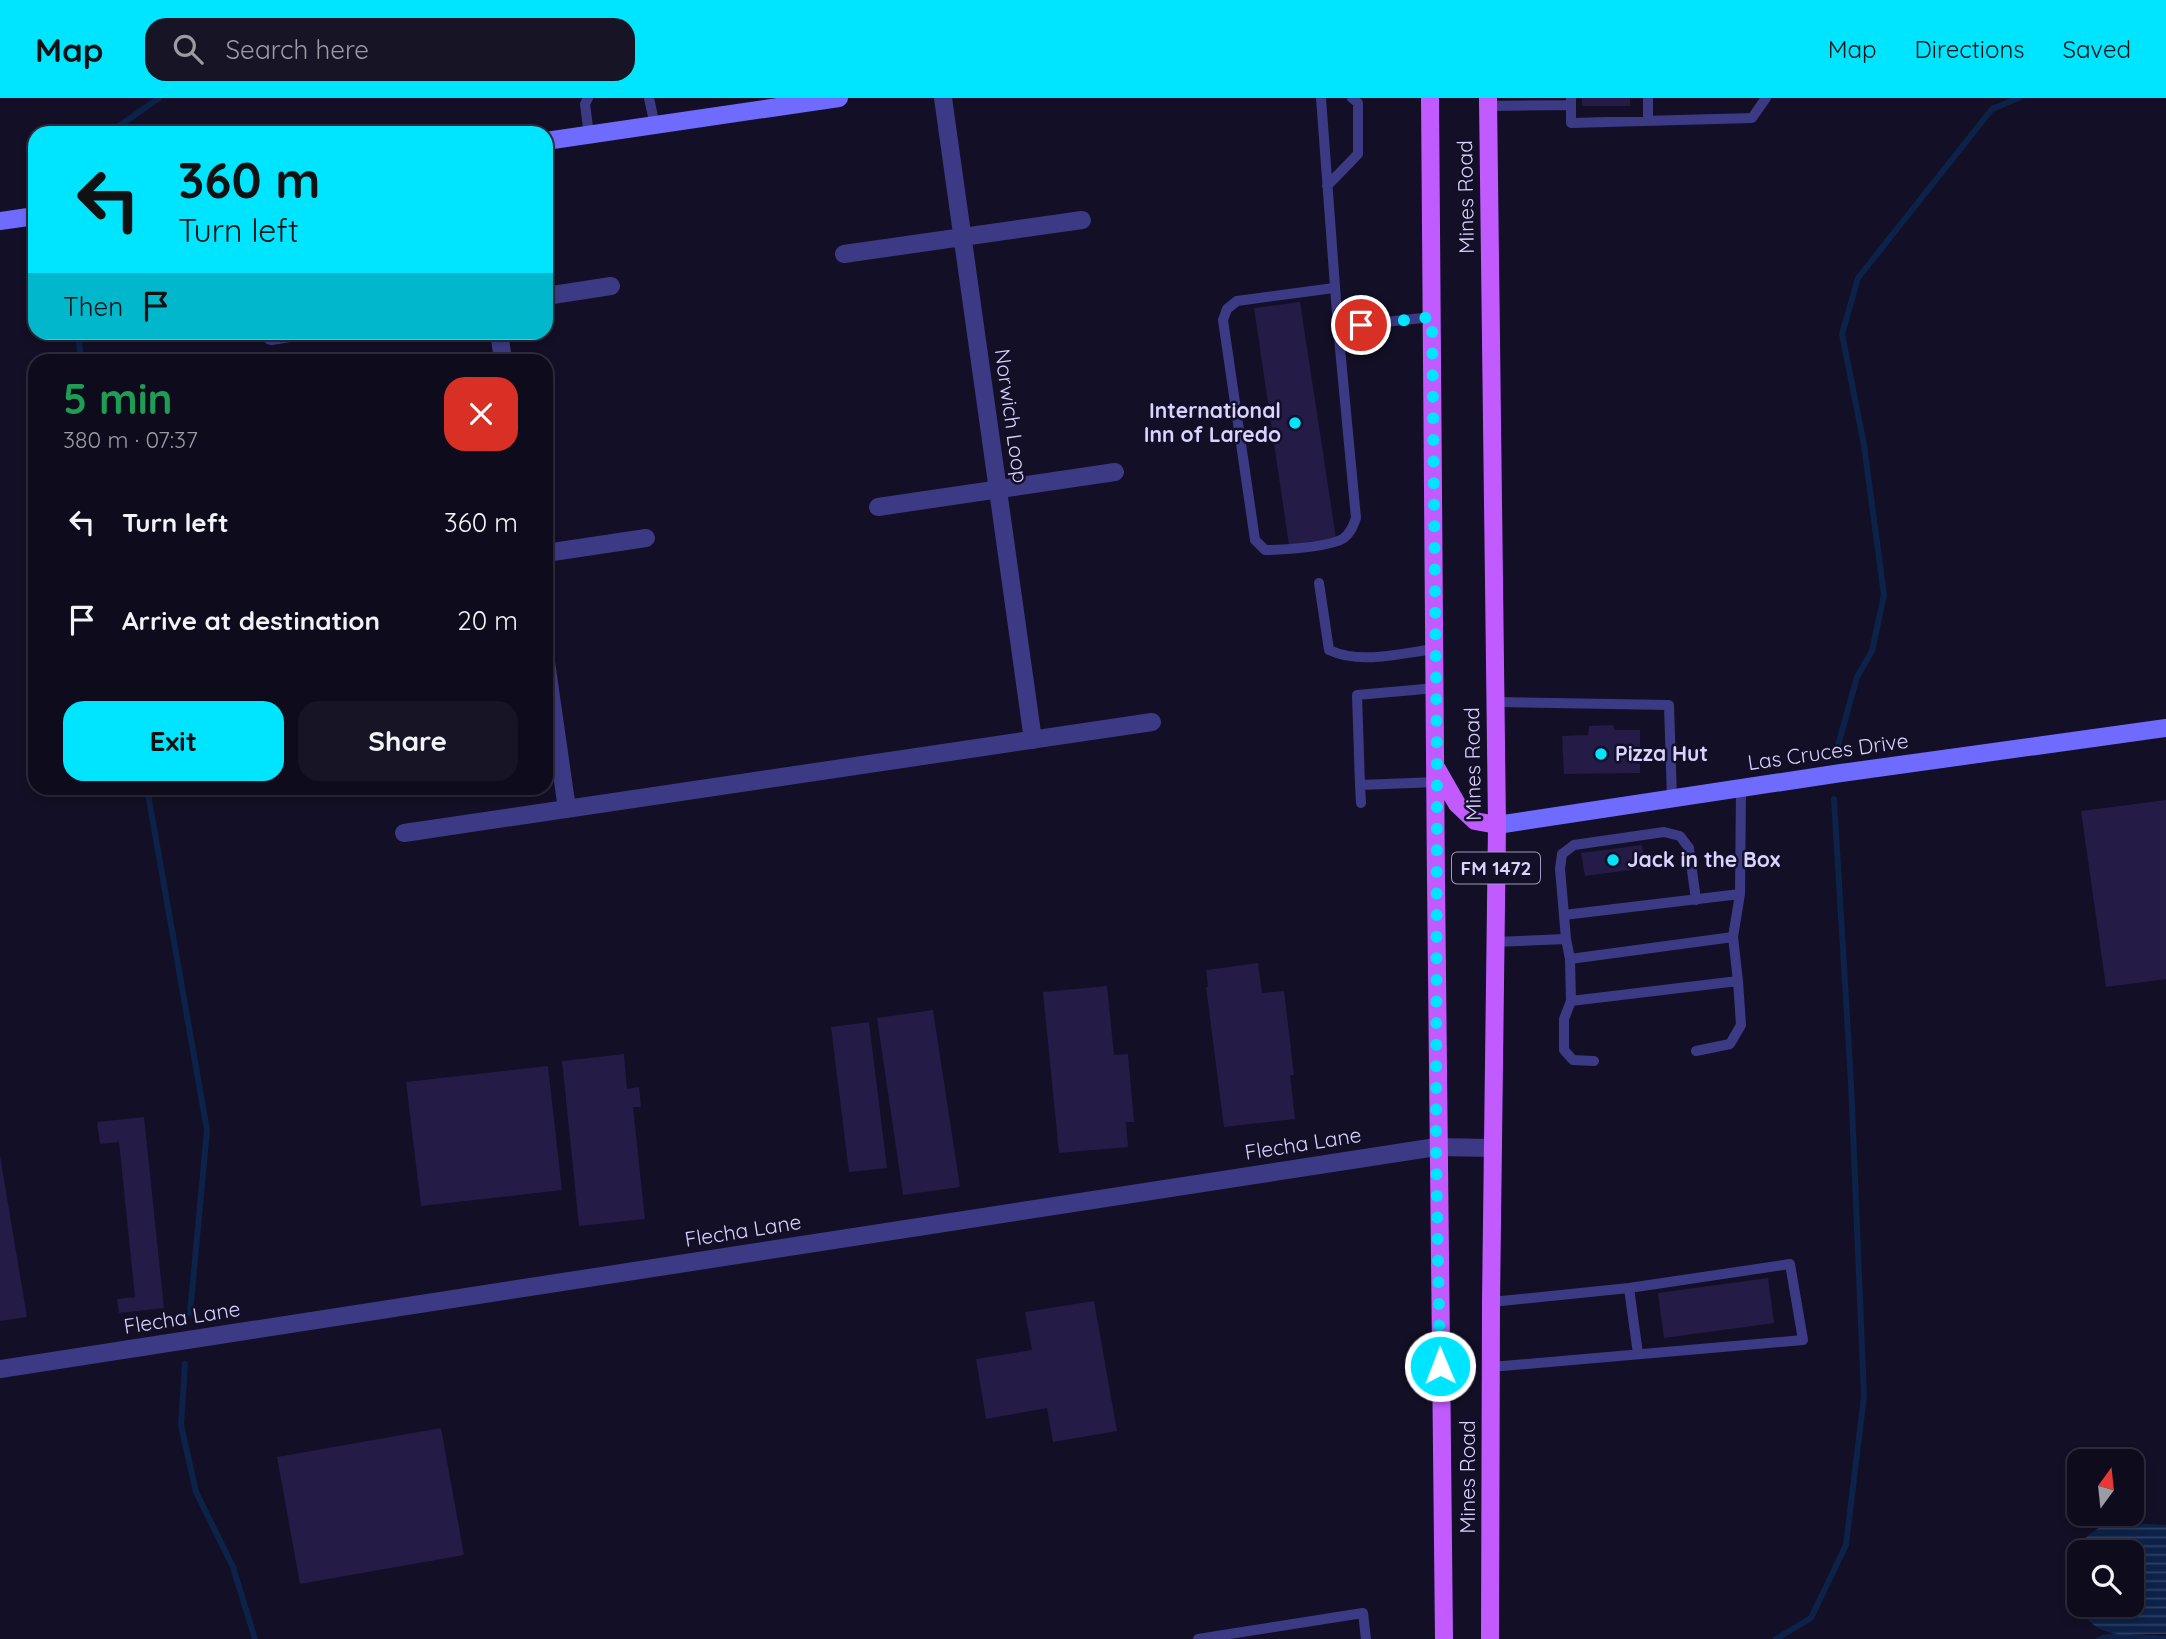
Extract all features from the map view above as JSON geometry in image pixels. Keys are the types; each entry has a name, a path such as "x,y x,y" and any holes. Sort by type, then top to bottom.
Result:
{"main road":[{"name":"Mines Road","path":"1430,98 1437,775 1436,1147 1444,1639"},
{"name":"Mines Road","path":"1488,102 1497,825 1490,1639"},
{"path":"1437,775 1458,804 1475,821 1497,825"}],"street":[{"path":"553,140 655,126 786,102 839,98"},
{"name":"Norwich Loop","path":"943,98 1033,740"},
{"path":"0,221 28,217"},
{"path":"844,254 1082,220"},
{"path":"553,295 611,286"},
{"path":"878,507 1115,472"},
{"path":"553,552 646,538"},
{"path":"553,711 567,809"},
{"path":"404,833 1152,722"},
{"name":"Las Cruces Drive","path":"1497,825 2166,728"},
{"name":"Flecha Lane","path":"0,1369 1436,1147 1493,1148"}],"lane":[{"path":"588,98 586,104 589,135"},
{"path":"649,98 655,126"},
{"path":"1321,98 1334,288 1356,519 1351,531 1341,540 1288,550 1265,550 1255,540 1223,320 1227,309 1237,300 1334,288"},
{"path":"1327,186 1358,153 1358,103 1352,98"},
{"path":"1648,98 1648,121"},
{"path":"1488,102 1571,101 1571,123 1752,118 1766,98"},
{"path":"1338,327 1432,317"},
{"path":"1319,583 1329,650 1341,656 1355,658 1435,649"},
{"path":"1361,803 1357,695 1436,688"},
{"path":"1495,702 1669,705 1672,799"},
{"path":"1360,785 1437,775"},
{"path":"1696,1051 1730,1044 1741,1026 1733,937 1740,894 1741,788"},
{"path":"1594,1061 1573,1060 1564,1050 1564,1019 1572,1001 1560,869 1562,854 1574,845 1664,832 1680,836 1689,848 1696,900"},
{"path":"1564,915 1740,894"},
{"path":"1570,959 1733,937"},
{"path":"1495,942 1566,939"},
{"path":"1572,1001 1738,981"},
{"path":"1491,1301 1629,1288 1790,1264 1803,1340 1491,1367"},
{"path":"1629,1288 1638,1354"},
{"path":"1198,1639 1363,1613 1366,1639"}],"water":[{"path":"2166,1525 2166,1634 2128,1634 2166,1636 2166,1639 2095,1639 2103,1635 2119,1634 2103,1630 2086,1617 2144,1617 2144,1540 2085,1540 2098,1529 2107,1526"}],"building":[{"path":"1582,98 1630,98 1630,106 1582,106"},
{"name":"International Inn of Laredo","path":"1300,302 1336,538 1289,545 1254,308"},
{"name":"Pizza Hut","path":"1613,725 1615,730 1640,730 1640,773 1564,774 1562,736 1588,735 1589,726"},
{"path":"2166,800 2166,979 2106,987 2081,811"},
{"name":"Jack in the Box","path":"1642,845 1645,868 1585,876 1581,853"},
{"path":"1258,963 1262,993 1284,991 1294,1075 1290,1075 1295,1119 1224,1127 1206,970"},
{"path":"1107,986 1114,1055 1128,1054 1134,1122 1126,1122 1128,1147 1059,1153 1043,992"},
{"path":"933,1010 960,1187 903,1195 877,1018"},
{"path":"869,1022 887,1168 849,1172 831,1027"},
{"path":"624,1054 627,1089 639,1087 641,1107 633,1107 645,1219 579,1226 562,1061"},
{"path":"548,1066 562,1190 421,1206 406,1082"},
{"path":"144,1117 164,1308 119,1313 117,1299 135,1297 119,1142 100,1144 97,1122"},
{"path":"0,1156 27,1317 0,1321"},
{"path":"1768,1278 1774,1323 1664,1338 1658,1293"},
{"path":"1094,1301 1117,1431 1053,1442 1047,1408 986,1419 976,1359 1032,1350 1025,1312"},
{"path":"441,1428 464,1555 300,1584 277,1457"}],"waterway":[{"path":"119,126 159,98"},
{"path":"1835,756 1857,677 1872,651 1884,595 1864,445 1842,334 1858,278 1992,109 2019,98"},
{"path":"79,340 80,354"},
{"path":"148,795 207,1130 190,1313"},
{"path":"1776,1639 1811,1618 1846,1545 1864,1396 1851,1083 1834,799"},
{"path":"185,1364 181,1425 196,1492 233,1567 255,1639"}],"place":[{"name":"International Inn of Laredo","path":"1295,423"},
{"name":"Pizza Hut","path":"1601,754"},
{"name":"Jack in the Box","path":"1613,860"}],"route":[{"path":"1361,325 1432,317 1437,769 1436,1147 1440,1366"}]}
